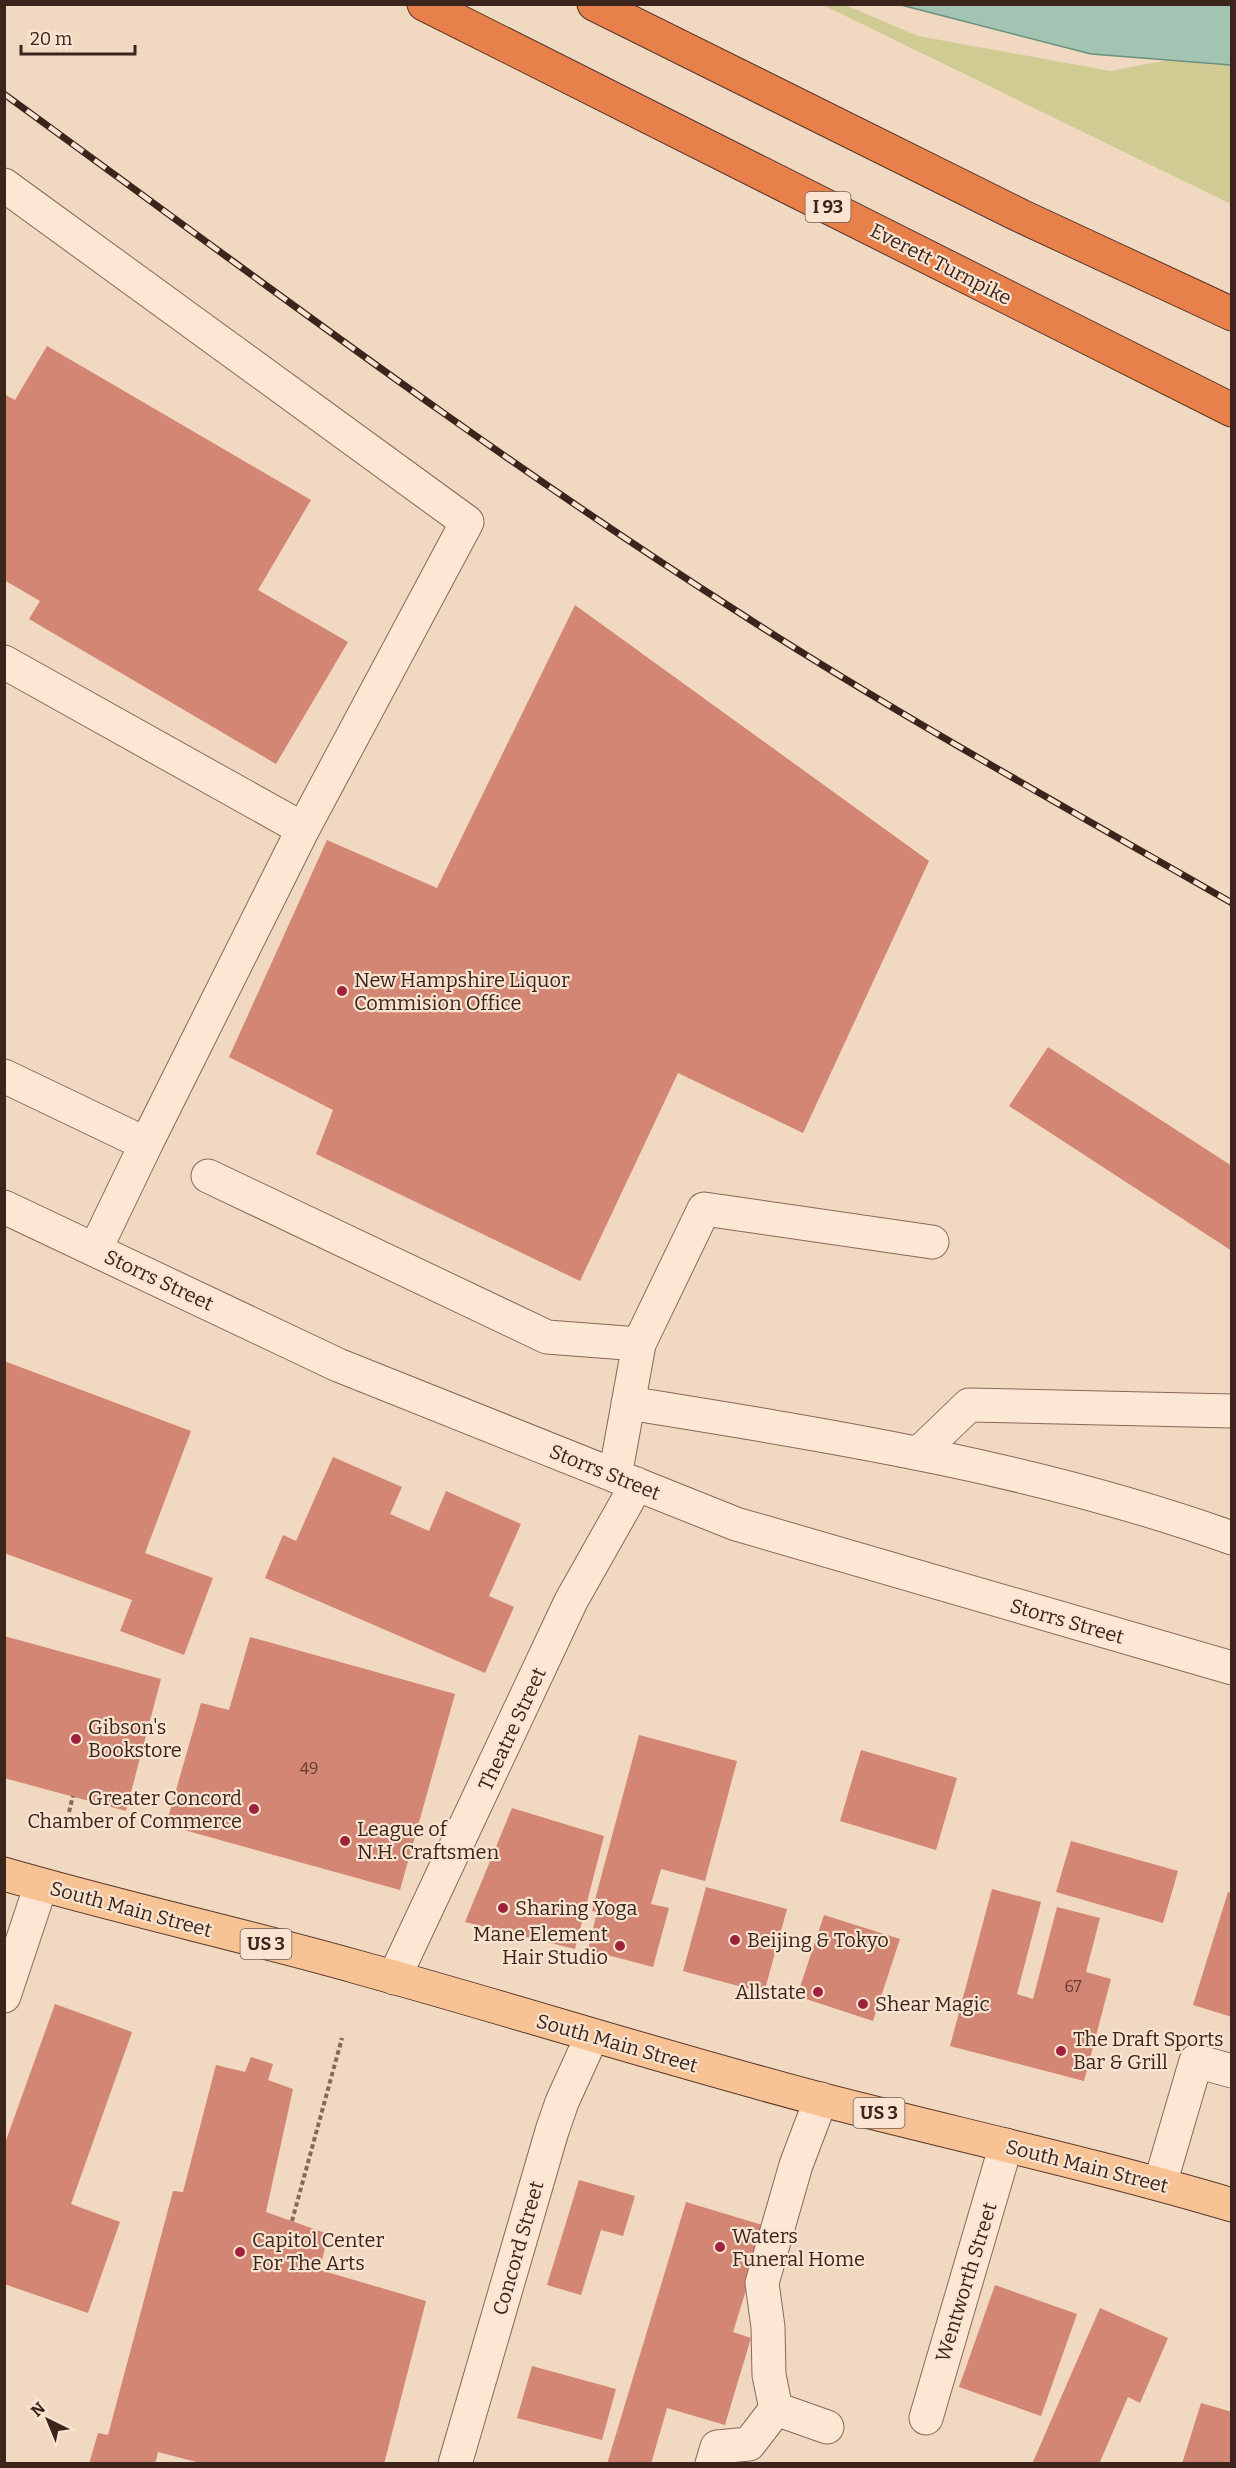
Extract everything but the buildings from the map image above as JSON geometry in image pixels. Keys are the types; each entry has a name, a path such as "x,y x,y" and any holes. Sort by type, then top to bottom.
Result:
{"highway":[{"name":"Everett Turnpike","path":"424,4 1232,410"},
{"path":"594,4 1021,216 1232,314"}],"main road":[{"name":"South Main Street","path":"4,1874 394,1978 592,2036 821,2099 1160,2184 1232,2205"}],"street":[{"path":"4,185 467,522 303,829 95,1250"},
{"path":"4,662 303,829"},
{"path":"4,1076 146,1144"},
{"path":"208,1176 547,1337 639,1344"},
{"name":"Storrs Street","path":"4,1207 338,1365 747,1527 1232,1668"},
{"name":"Theatre Street","path":"394,1978 626,1480 628,1403 639,1344 705,1209 932,1242"},
{"path":"628,1403 919,1453 1140,1509 1232,1538"},
{"path":"919,1453 969,1405 1232,1411"},
{"path":"4,1996 41,1885"},
{"name":"Concord Street","path":"455,2463 552,2131 562,2102 592,2036"},
{"path":"1160,2184 1196,2061 1232,2071"},
{"path":"712,2463 717,2447 749,2444 776,2409 770,2374 768,2327 762,2283 796,2165 821,2099"},
{"name":"Wentworth Street","path":"926,2418 1006,2145"},
{"path":"776,2409 827,2427"}],"path":[{"path":"69,1812 73,1796"},
{"path":"292,2221 342,2038"}],"shaded area":[{"path":"823,5 845,5 918,36 1110,71 1195,55 1231,65 1231,204"},
{"path":"901,5 1231,5 1231,65 1091,54"}],"railway":[{"path":"4,94 366,358 641,549 857,686 981,760 1232,903"}],"place":[{"name":"New Hampshire Liquor Commision Office","path":"342,991"},
{"name":"Gibson's Bookstore","path":"76,1739"},
{"name":"Greater Concord Chamber of Commerce","path":"254,1809"},
{"name":"League of N.H. Craftsmen","path":"345,1841"},
{"name":"Sharing Yoga","path":"503,1908"},
{"name":"Beijing & Tokyo","path":"735,1940"},
{"name":"Mane Element Hair Studio","path":"620,1946"},
{"name":"Allstate","path":"818,1992"},
{"name":"Shear Magic","path":"863,2004"},
{"name":"The Draft Sports Bar & Grill","path":"1061,2051"},
{"name":"Waters Funeral Home","path":"720,2247"},
{"name":"Capitol Center For The Arts","path":"240,2252"}]}
